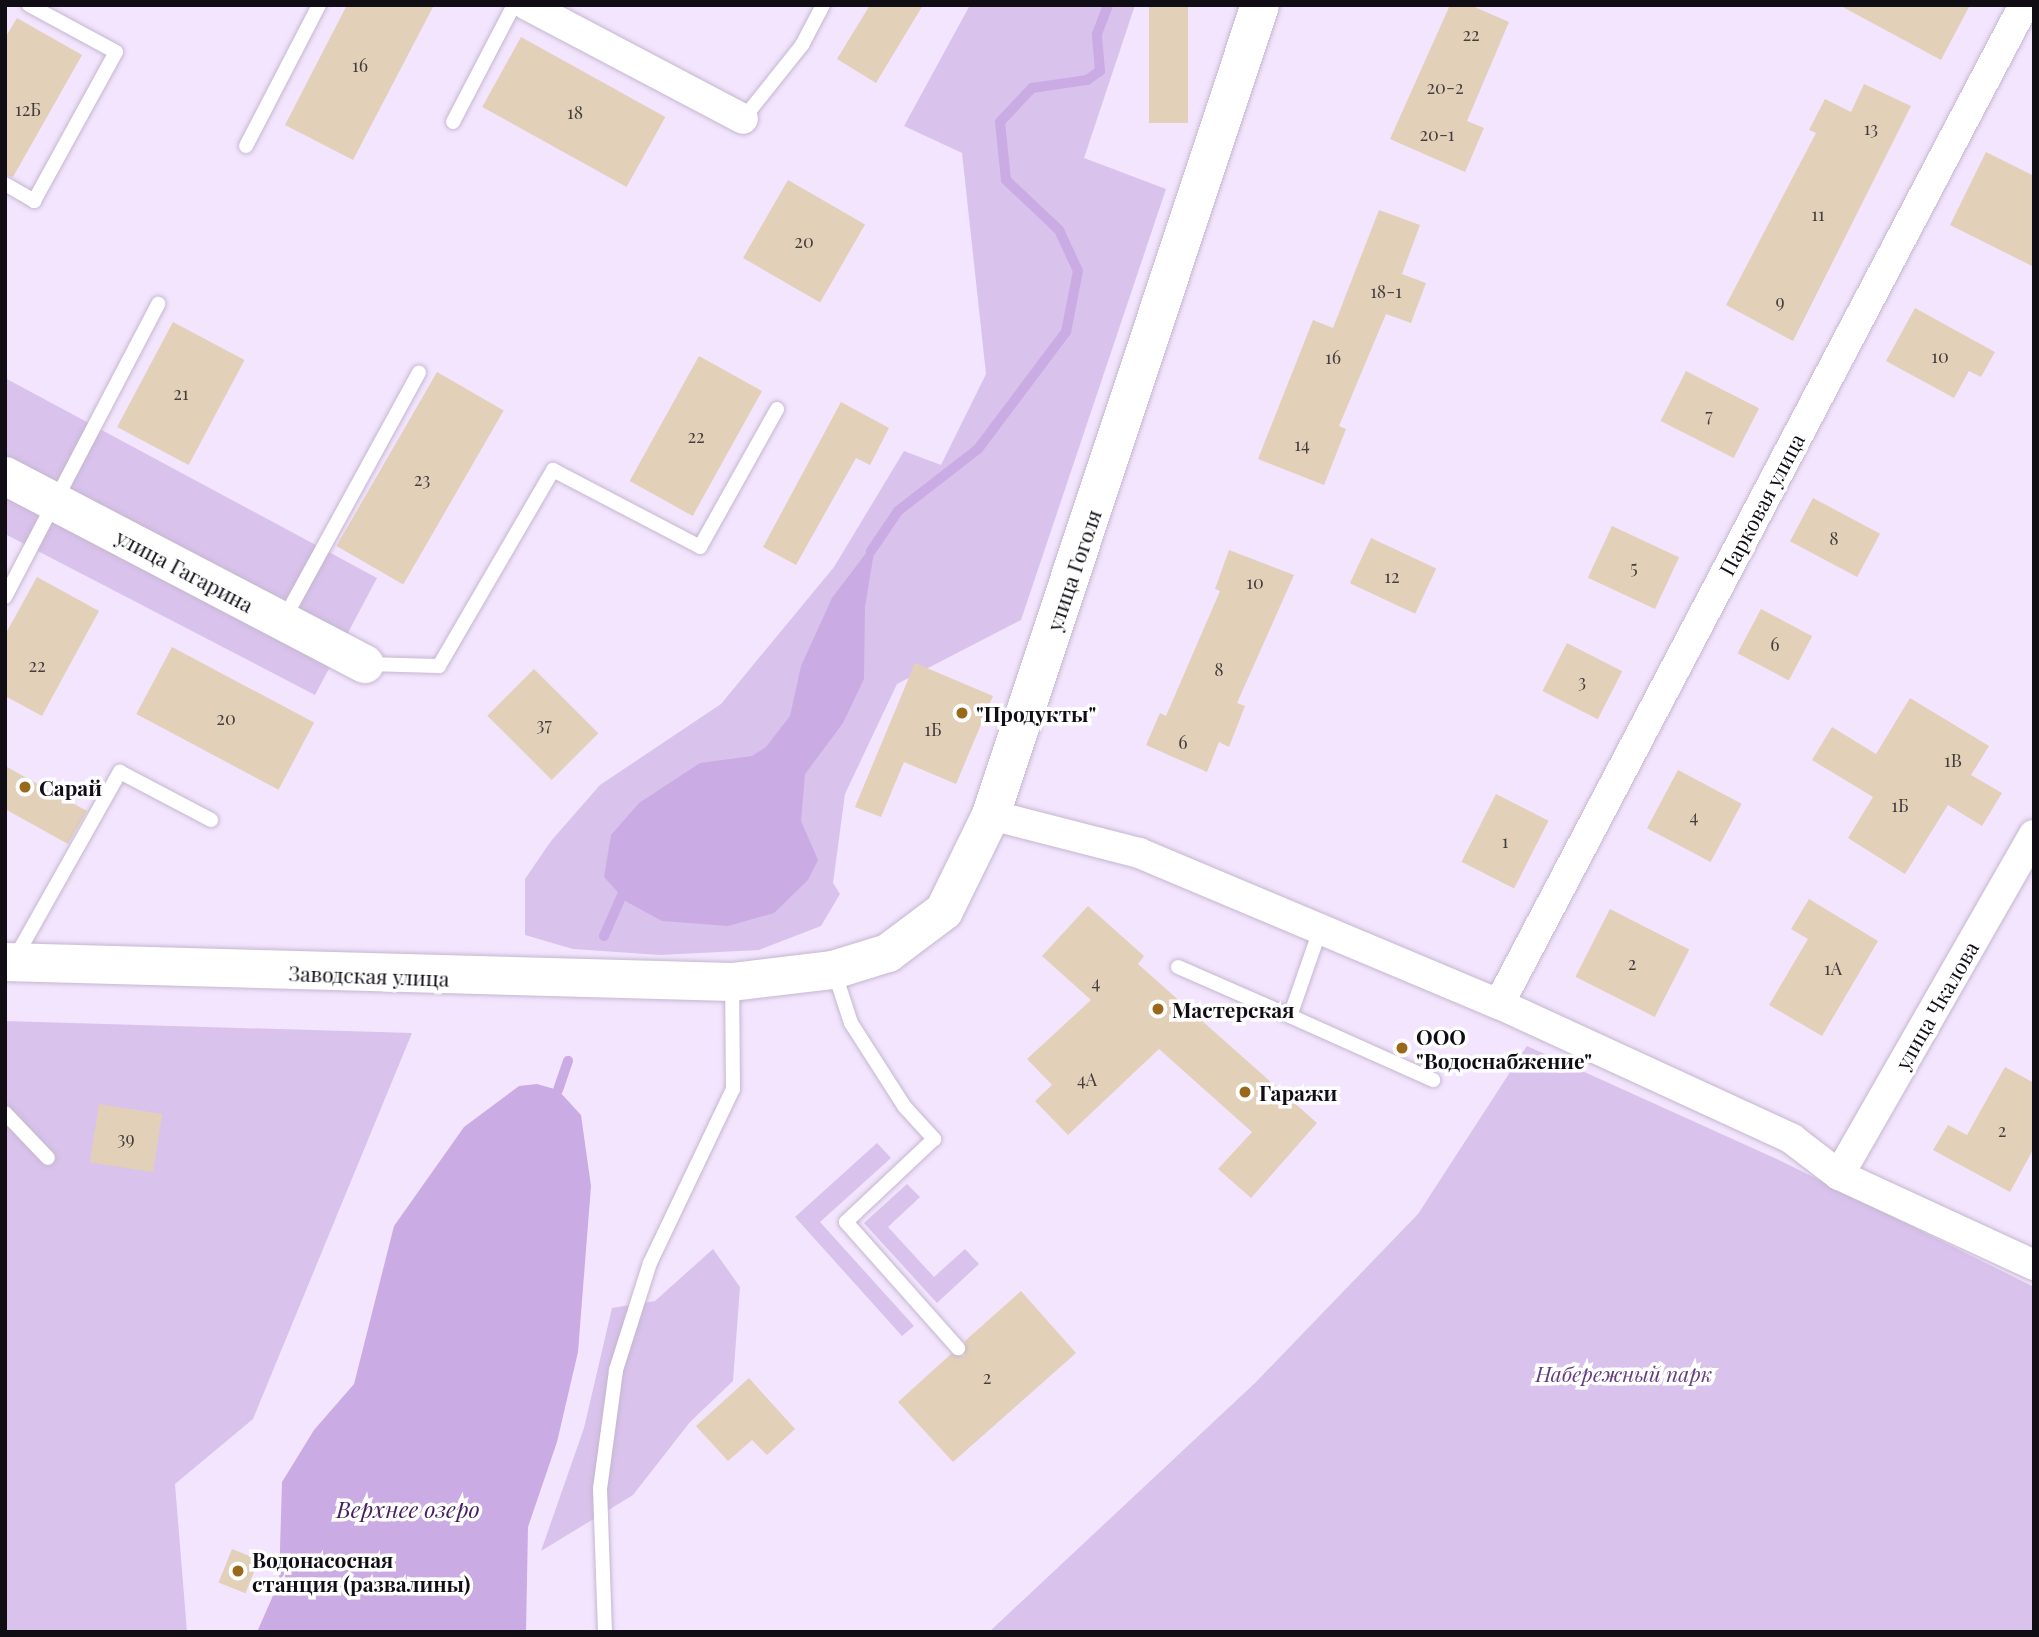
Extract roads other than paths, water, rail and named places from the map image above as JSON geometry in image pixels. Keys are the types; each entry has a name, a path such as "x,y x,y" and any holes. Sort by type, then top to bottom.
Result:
{"main road":[{"name":"улица Гоголя","path":"732,982 833,970 888,953 944,911 991,815 1260,5"},
{"name":"улица Гагарина","path":"5,476 365,664"},
{"name":"Заводская улица","path":"9,962 732,982"}],"street":[{"name":"Парковая улица","path":"1499,1003 2024,5"},
{"path":"526,6 743,119"},
{"path":"991,815 1139,853 1499,1003 1792,1139 1839,1175 2034,1265"},
{"name":"улица Чкалова","path":"1839,1175 2034,835"}],"lane":[{"path":"5,184 34,201 116,52 29,5"},
{"path":"246,146 319,5"},
{"path":"743,119 802,45 823,5"},
{"path":"453,122 526,6"},
{"path":"5,597 158,304"},
{"path":"283,621 419,372"},
{"path":"365,664 439,666 553,470 700,547 777,409"},
{"path":"9,962 120,772 211,820"},
{"path":"1290,1016 1320,930"},
{"path":"1178,967 1433,1080"},
{"path":"833,970 852,1023 904,1106 934,1139 846,1222 958,1348"},
{"path":"605,1632 600,1489 616,1370 650,1263 733,1089 732,982"},
{"path":"5,1113 48,1158"}],"water":[{"path":"876,540 865,607 864,679 843,723 805,774 801,821 818,860 808,880 774,913 728,926 662,921 627,902 604,877 611,835 639,803 700,763 752,756 766,747 790,716 801,666 832,598"},
{"name":"Верхнее озеро","path":"537,1084 558,1090 581,1115 591,1186 578,1352 557,1442 528,1527 526,1632 257,1632 279,1582 282,1482 314,1430 354,1384 394,1226 464,1127 519,1086"}],"waterway":[{"path":"871,551 898,511 978,449 1066,332 1078,271 1059,230 1006,180 1000,122 1032,88 1087,80 1100,71 1097,34 1108,5"},
{"path":"604,936 626,886"},
{"path":"558,1090 568,1061"}],"place":[{"name":"\"Продукты\"","path":"962,713"},
{"name":"Сарай","path":"25,787"},
{"name":"Мастерская","path":"1158,1009"},
{"name":"ООО \"Водоснабжение\"","path":"1402,1048"},
{"name":"Гаражи","path":"1245,1092"},
{"name":"Водонасосная станция (развалины)","path":"238,1571"}],"park label":[{"name":"Набережный парк","path":"1624,1373"}]}
